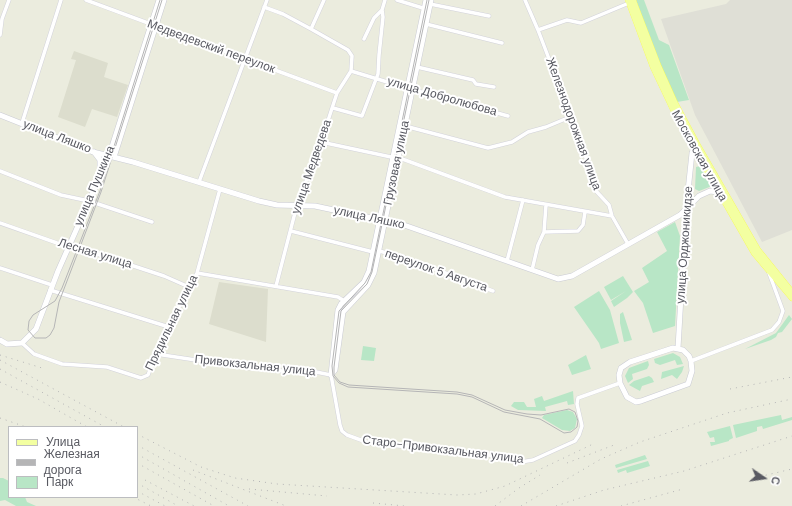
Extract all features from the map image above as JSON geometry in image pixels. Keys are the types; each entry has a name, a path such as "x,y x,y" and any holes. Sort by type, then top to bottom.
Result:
{"main road":[{"name":"Московская улица","path":"630,1 675,103 718,192 754,253 792,298"},
{"name":"Московская улица","path":"695,146 758,250 792,292"}],"street":[{"path":"0,35 2,19 9,0"},
{"path":"22,124 61,0"},
{"name":"Медведевский переулок","path":"86,0 244,60 337,93"},
{"name":"улица Пушкина","path":"22,343 36,329 51,287 69,246 89,201 112,156 153,26 159,0"},
{"name":"улица Пушкина","path":"153,26 164,0"},
{"path":"200,182 267,0"},
{"path":"311,29 324,0"},
{"path":"364,39 374,18 382,10 385,0"},
{"path":"397,0 426,9"},
{"name":"Железнодорожная улица","path":"525,0 583,148 596,191 609,205 612,216 628,244"},
{"path":"429,1 489,16"},
{"name":"Грузовая улица","path":"330,375 336,370 343,312 370,282 426,9 429,1"},
{"path":"538,30 567,20 581,23 630,1"},
{"path":"264,7 283,14 350,52 352,56 351,71"},
{"name":"Грузовая улица","path":"395,158 405,126 410,89 417,67 426,24 426,9"},
{"name":"улица Добролюбова","path":"333,108 362,116 377,78 382,32 382,10"},
{"path":"426,24 502,43"},
{"path":"417,67 473,80 476,84 494,87"},
{"name":"улица Добролюбова","path":"351,71 508,116"},
{"name":"улица Медведева","path":"276,286 297,205 321,142 337,93 351,71"},
{"name":"улица Ляшко","path":"0,115 93,152 112,156 268,203 315,206 417,229 552,277 566,278 680,215 699,196 710,191 718,192"},
{"path":"405,126 488,148 512,142 528,132 546,127 570,117"},
{"path":"321,142 395,158 505,197 612,216"},
{"name":"улица Орджоникидзе","path":"678,348 686,210 695,146"},
{"path":"93,152 98,156 101,164 100,178"},
{"path":"0,171 61,195 89,201 152,222"},
{"name":"Прядильная улица","path":"22,343 34,354 50,361 76,366 107,367 141,378 148,375 156,354 197,273 220,189"},
{"path":"508,261 523,200"},
{"path":"532,270 538,245 544,232 546,205"},
{"path":"544,232 578,231 583,224 585,212"},
{"name":"Лесная улица","path":"0,223 164,276 189,287"},
{"name":"переулок 5 Августа","path":"291,230 403,257 493,291"},
{"name":"Грузовая улица","path":"330,375 339,307 367,278 376,251"},
{"path":"0,268 51,287 162,323 169,327"},
{"path":"691,361 770,332 775,327 781,316 782,307 767,270"},
{"path":"197,273 338,297 344,301"},
{"path":"0,340 13,344 22,343"},
{"path":"673,348 678,348 686,353 691,361 692,371 688,384 641,401 636,402 627,397 620,383 619,372 624,365 673,348"},
{"name":"Привокзальная улица","path":"156,354 231,366 282,371 316,372 330,375"},
{"name":"Старо-Привокзальная улица","path":"330,375 342,431 352,438 369,443 489,455 525,462 533,460 577,438 581,430 582,421 577,404 580,396 620,383"}],"shaded area":[{"path":"730,0 792,0 792,230 762,242 695,115 661,19 726,4"},
{"path":"74,51 108,63 104,77 128,85 117,117 92,109 85,127 58,117 76,60 71,59"},
{"path":"219,282 268,289 266,342 209,324"}],"green space":[{"path":"636,0 644,0 659,40 669,45 689,100 677,102 650,41"},
{"path":"700,166 712,186 699,191 695,189 696,167"},
{"path":"675,222 680,236 675,326 653,333 643,303 634,291 649,282 642,268 667,251 657,232"},
{"path":"623,276 633,292 614,307 611,301 626,291 611,300 604,287"},
{"path":"599,291 610,310 619,343 601,349 599,343 574,307"},
{"path":"623,312 632,340 624,342 620,323 620,314"},
{"path":"789,315 792,319 776,337 745,349 776,333"},
{"path":"363,346 376,348 374,361 361,360"},
{"path":"673,353 680,357 683,364 677,365 675,360 660,365 655,363 654,359"},
{"path":"586,355 591,369 572,375 568,365"},
{"path":"648,361 649,365 647,369 632,374 633,379 628,383 625,376 629,368"},
{"path":"684,366 677,379 672,375 661,379 662,372"},
{"path":"649,376 654,382 642,386 640,391 629,385 634,381"},
{"path":"573,391 574,404 568,405 567,401 545,407 546,411 518,410 511,406 514,402 524,402 527,407 536,407 534,399 542,396 544,401"},
{"path":"567,410 573,412 577,419 575,428 570,431 562,430 542,418 544,415"},
{"path":"781,415 782,420 792,417 792,420 763,429 762,426 757,427 757,431 736,438 733,425"},
{"path":"730,426 733,438 729,441 711,446 710,442 715,442 714,437 710,438 707,432"},
{"path":"645,455 647,459 616,468 615,465"},
{"path":"648,461 650,466 627,473 626,470 618,473 617,470"},
{"path":"0,478 3,478 8,480 8,498 25,498 27,502 36,506 16,506 5,500 0,501"}],"tram line":[{"path":"160,0 100,191 62,288 55,301 33,315 29,321 28,330 35,338 46,338 50,335 54,328 59,302 101,192 162,0"},
{"path":"427,0 371,272 365,283 339,311 332,366 333,376 339,383 348,387 457,394 472,397 504,412 540,419 564,433 571,432 577,427 578,421 575,412 569,409 541,415 527,414 505,410 472,395 457,392 349,385 340,382 334,375 341,311 367,284 372,272 429,0"}],"railway":[{"path":"0,355 42,368"},
{"path":"0,360 122,426"},
{"path":"0,369 103,426"},
{"path":"730,389 792,377"},
{"path":"0,382 38,399 85,426"},
{"path":"521,506 601,459 640,442 727,413 792,399"},
{"path":"0,418 23,426"},
{"path":"138,435 201,467 235,478 277,484 457,495 476,494 505,486 593,444"},
{"path":"556,506 604,490 684,471 792,436"},
{"path":"567,463 614,445"},
{"path":"138,446 248,506"},
{"path":"138,455 229,506"},
{"path":"138,464 214,506"},
{"path":"754,478 792,469"},
{"path":"193,470 286,506"},
{"path":"495,506 519,488 540,475"},
{"path":"145,480 194,506"},
{"path":"138,484 178,506"},
{"path":"249,489 327,496"},
{"path":"621,506 683,489"},
{"path":"138,492 165,506"},
{"path":"135,498 151,506"},
{"path":"373,503 405,506"}]}
